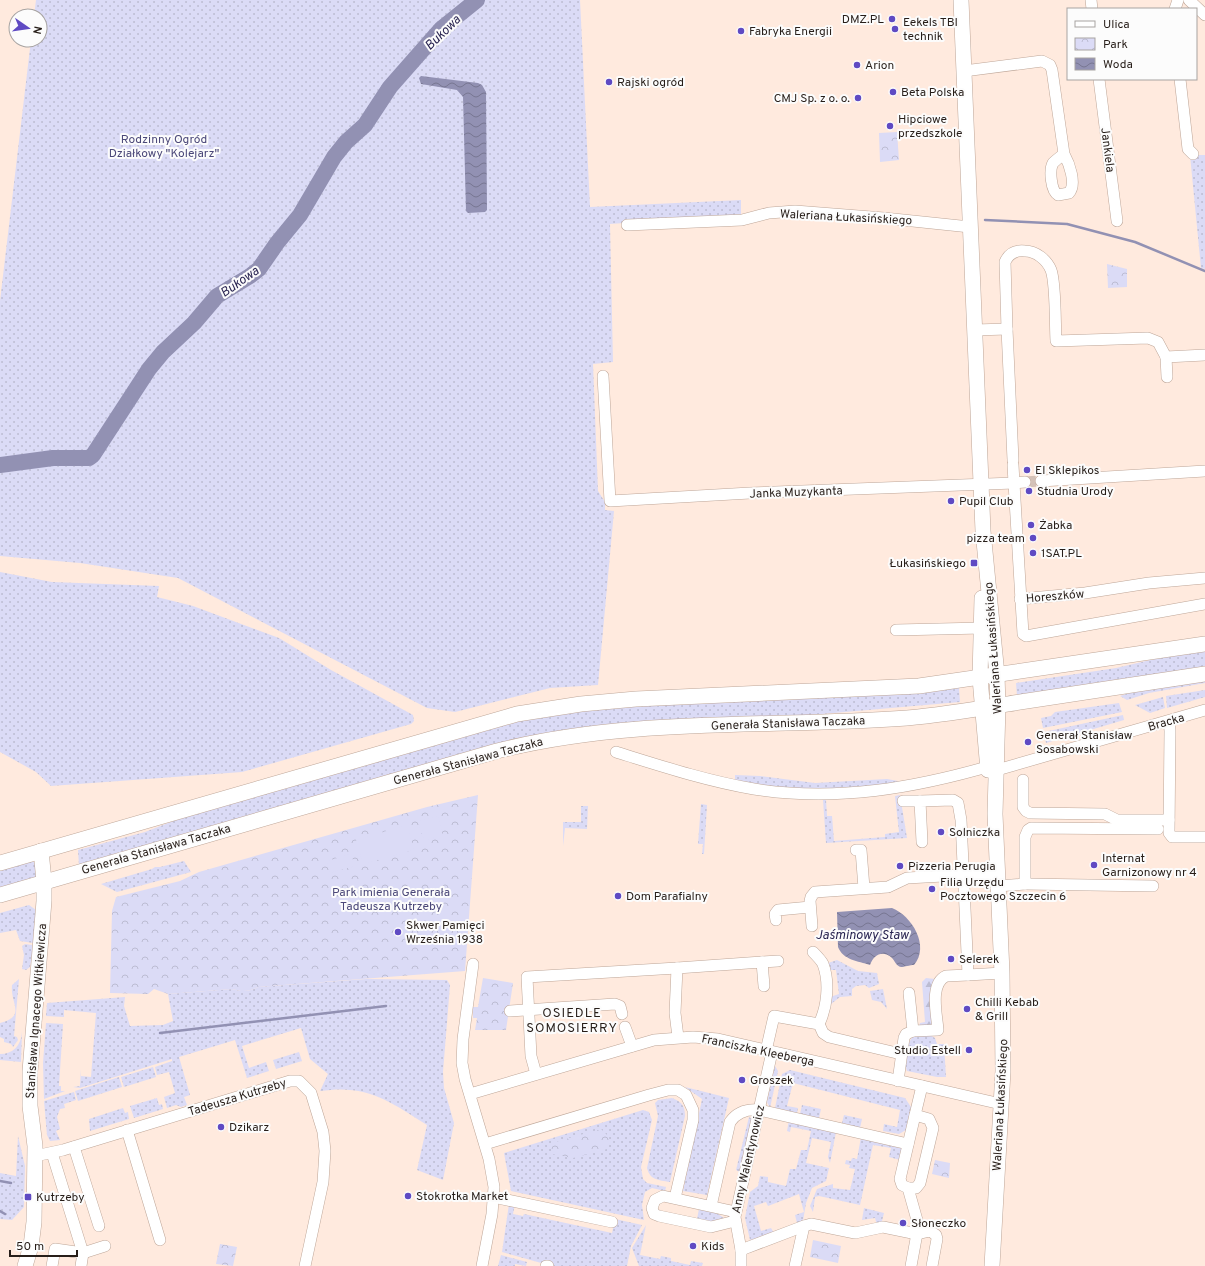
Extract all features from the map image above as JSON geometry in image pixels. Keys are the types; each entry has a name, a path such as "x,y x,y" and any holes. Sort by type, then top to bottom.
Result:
{"main road":[{"name":"Waleriana Łukasińskiego","path":"961,0 983,531 980,678 982,709 992,768 1002,972 1003,1046 992,1266"},
{"name":"Waleriana Łukasińskiego","path":"983,531 997,675 998,706 992,768"},
{"path":"0,863 462,729 534,711 624,699 887,688 980,678 1205,644"},
{"name":"Generała Stanisława Taczaka","path":"0,894 484,754 558,737 591,732 648,728 906,718 982,709 1205,674"},
{"name":"Stanisława Ignacego Witkiewicza","path":"25,1266 34,1227 35,1156 30,1106 30,1071 44,881 41,851"}],"street":[{"path":"1189,0 1205,15"},
{"path":"964,70 1042,61 1050,65 1064,154"},
{"name":"Jankiela","path":"1099,80 1117,221"},
{"path":"1180,80 1188,149 1193,154"},
{"name":"Waleriana Łukasińskiego","path":"627,225 742,220 769,213 795,211 970,226"},
{"name":"Horeszków","path":"1166,357 1158,342 1148,338 1056,342 1051,270 1043,259 1029,251 1014,252 1010,254 1005,262 1020,599 1085,594 1149,583 1205,578"},
{"path":"975,330 1007,329"},
{"path":"1167,377 1166,357 1205,355"},
{"name":"Janka Muzykanta","path":"603,376 610,501 750,493 981,484"},
{"path":"1041,481 1205,471"},
{"path":"981,484 1026,482"},
{"path":"1020,599 1022,628 1023,634 1026,636 1205,604"},
{"path":"1022,628 1026,631 1059,625"},
{"name":"Waleriana Łukasińskiego","path":"896,630 982,628"},
{"name":"Bracka","path":"616,752 738,786 765,790 822,794 856,793 898,788 992,768 1205,710"},
{"path":"1169,721 1169,833 1172,837 1205,837"},
{"path":"1023,780 1023,807 1030,813 1105,814 1117,820 1169,820"},
{"path":"903,801 953,800 958,803 961,820 968,974"},
{"path":"920,801 922,842"},
{"path":"1025,884 1025,837 1028,830 1031,828 1158,829"},
{"path":"856,850 861,850 864,888"},
{"path":"812,926 810,897 815,892 888,887 907,878 963,875 1025,884 1153,886"},
{"path":"776,920 775,914 778,910 810,907"},
{"path":"813,952 822,963 826,978 826,1000 819,1024 823,1033 829,1037 901,1054"},
{"path":"536,1074 532,1056 527,977 778,961"},
{"path":"762,962 764,986"},
{"path":"473,964 462,1055 463,1071 485,1144 493,1179 493,1197 482,1266"},
{"path":"677,968 676,1013 678,1037"},
{"path":"898,1081 901,1054 906,1034 913,1031 938,1030 936,992 938,985 946,976 1002,972"},
{"path":"910,992 913,1031"},
{"path":"510,1011 616,1004 620,1006 622,1014"},
{"name":"Anny Walentynowicz","path":"741,1266 741,1250 736,1216 759,1110 774,1016 819,1024"},
{"path":"625,1027 632,1046"},
{"name":"Franciszka Kleeberga","path":"470,1094 632,1046 654,1040 678,1037 710,1038 1001,1104"},
{"name":"Tadeusza Kutrzeby","path":"35,1156 52,1153 290,1081 299,1081 304,1084 311,1093 323,1132 325,1152 323,1182 305,1266"},
{"path":"915,1115 928,1119 933,1128 920,1183 916,1188 908,1188 902,1185 900,1179 908,1144 915,1115 922,1086"},
{"path":"485,1144 649,1095 668,1090 678,1090 686,1095 694,1114 675,1198"},
{"path":"711,1206 730,1122 736,1114 742,1112 759,1110 908,1144"},
{"path":"127,1130 160,1240"},
{"path":"74,1146 99,1226"},
{"path":"52,1153 83,1253 81,1266"},
{"path":"908,1188 917,1220 917,1234 911,1266"},
{"path":"663,1196 711,1206 736,1216 708,1227 654,1214 653,1203 657,1197 663,1196"},
{"path":"493,1197 612,1222"},
{"path":"741,1250 804,1226 814,1224 855,1233 883,1227 917,1234 927,1231 936,1235 937,1244 932,1266"},
{"path":"795,1266 804,1226"},
{"path":"52,1266 55,1249 83,1253 105,1246"}],"green space":[{"name":"Rodzinny Ogród Działkowy \"Kolejarz\"","path":"36,0 472,0 433,33 394,79 365,120 337,147 301,206 259,260 249,271 220,291 202,307 151,360 100,439 85,454 85,464 93,465 157,367 223,301 253,282 311,209 342,154 374,121 397,87 437,41 483,0 580,0 590,207 741,200 741,215 610,224 613,362 593,364 598,491 605,502 605,510 614,511 598,685 550,688 455,712 427,708 178,578 80,563 0,556 0,301 30,48 48,48 48,8 35,8"},
{"path":"897,132 899,160 880,162 879,133"},
{"path":"1190,155 1205,155 1205,269 1201,268"},
{"path":"1107,264 1127,269 1127,287 1108,288"},
{"path":"0,572 52,582 159,586 157,597 193,606 279,638 331,670 413,715 414,721 411,724 242,772 51,786 36,772 0,752"},
{"path":"1205,650 1205,669 1017,696 1016,683 1116,668 1176,654"},
{"path":"1205,680 1205,683 1149,693 1127,700 1120,696 1141,689"},
{"path":"959,688 960,702 799,716 612,725 79,866 78,850 145,832 191,814 530,718 591,708 916,692"},
{"path":"1205,690 1205,697 1167,708 1166,696"},
{"path":"1163,697 1165,708 1150,713 1135,705"},
{"path":"1119,703 1122,712 1043,728 1041,718 1051,716 1055,712"},
{"path":"1123,715 1124,720 1046,743 1044,732"},
{"path":"735,775 760,776 815,783 887,779 898,781 899,784 837,788 776,787 735,780"},
{"name":"Park imienia Generała Tadeusza Kutrzeby","path":"478,795 465,971 258,987 245,991 232,989 168,994 154,989 148,994 110,993 112,911 116,897 180,881 199,872 427,807"},
{"path":"900,795 907,838 826,843 823,800 826,800 827,816 832,816 834,841 885,837 885,834 899,832 895,796"},
{"path":"701,804 707,805 704,854 702,854 703,844 698,844"},
{"path":"581,806 588,806 587,829 565,828 563,846 563,822 581,822"},
{"path":"438,816 443,836 424,840 418,821"},
{"path":"407,825 414,850 363,864 356,840"},
{"path":"351,854 355,866 330,873 327,861"},
{"path":"31,861 36,863 36,877 0,889 0,869"},
{"path":"184,861 191,872 117,892 101,884 155,867"},
{"path":"29,905 36,910 33,943 20,941 16,930 0,933 0,913"},
{"path":"25,944 32,945 33,948 30,967 26,970 22,969 24,955 22,946"},
{"path":"837,960 858,971 877,973 879,984 869,988 865,985 856,986 852,989 852,996 840,997 831,1004 830,997 839,994 836,970 829,970 828,963"},
{"path":"483,978 513,983 506,1030 475,1030 477,1018 473,1018 473,1007 478,1007"},
{"path":"926,978 935,979 935,1003 932,1028 919,1027 920,1023 925,1022 922,982"},
{"path":"19,979 14,1036 17,1037 18,1040 13,1047 11,1044 4,1042 4,1039 0,1037 0,1023 13,1017 15,1013 12,985"},
{"path":"366,979 447,980 450,985 443,1072 444,1088 454,1123 443,1180 417,1170 427,1125 389,1102 365,1092 337,1089 320,1091 328,1074 310,1059 301,1028 242,1046 249,1068 266,1062 269,1071 247,1078 235,1040 179,1057 190,1095 184,1097 187,1105 181,1107 176,1105 167,1108 164,1097 175,1093 169,1072 157,1075 155,1067 172,1061 172,1059 80,1088 73,1087 80,1086 81,1069 81,1076 91,1077 96,1013 64,1010 64,1017 46,1016 47,1003 125,997 124,1006 130,1026 163,1025 173,1021 168,994 232,989 245,991 258,987"},
{"path":"883,989 887,1009 881,1002 872,1000 870,991"},
{"path":"46,1023 63,1024 59,1086 61,1086 61,1091 65,1091 44,1099 43,1063"},
{"path":"22,1032 21,1062 0,1060 0,1054 9,1053 16,1048 20,1041"},
{"path":"930,1035 935,1038 937,1044 944,1044 946,1077 937,1077 907,1071 906,1052 911,1039 914,1036"},
{"path":"299,1052 302,1061 276,1069 273,1060"},
{"path":"775,1066 778,1071 770,1108 767,1102"},
{"path":"153,1067 156,1077 124,1087 121,1077"},
{"path":"790,1070 905,1098 911,1107 906,1130 899,1134 883,1131 884,1124 897,1127 900,1110 793,1083 787,1106 798,1108 797,1113 775,1108 782,1074"},
{"path":"119,1077 122,1087 78,1101 75,1091"},
{"path":"685,1087 729,1098 707,1195 683,1191 702,1099"},
{"path":"74,1092 76,1100 64,1104 65,1108 60,1109 57,1117 60,1129 56,1131 60,1140 50,1141 47,1135 44,1101"},
{"path":"157,1098 159,1105 162,1104 163,1109 134,1118 130,1106"},
{"path":"672,1098 682,1105 685,1116 670,1182 655,1179 650,1175 647,1168 658,1116 655,1103 658,1100"},
{"path":"802,1105 821,1109 819,1118 800,1114"},
{"path":"123,1108 125,1113 128,1112 129,1119 90,1131 89,1119"},
{"path":"643,1110 649,1112 652,1120 641,1167 643,1179 647,1183 666,1187 665,1191 652,1188 645,1192 642,1205 644,1220 511,1191 504,1153"},
{"path":"844,1115 862,1119 860,1128 842,1123"},
{"path":"749,1117 754,1120 742,1173 736,1170"},
{"path":"789,1120 836,1132 830,1163 828,1157 831,1142 812,1138 806,1163 829,1168 826,1181 812,1188 806,1203 803,1221 797,1223 795,1215 804,1212 799,1194 768,1206 766,1202 754,1206 761,1231 771,1228 774,1233 750,1240 745,1218 750,1192 758,1186 760,1176 768,1177 768,1182 786,1186 790,1169 796,1169 801,1150 807,1150 811,1131 791,1127 790,1132 787,1131"},
{"path":"601,1129 608,1136 610,1143 607,1149 573,1158 552,1154 552,1143"},
{"path":"18,1136 25,1166 24,1207 12,1220 0,1219 0,1173 16,1176"},
{"path":"861,1137 903,1147 900,1160 889,1157 891,1148 873,1145 860,1205 819,1196 815,1197 813,1212 810,1206 817,1189 833,1184 833,1188 850,1190 855,1169 849,1168 850,1165 845,1164 846,1160 851,1161 852,1158 857,1159"},
{"path":"935,1160 950,1163 949,1178 932,1174"},
{"path":"509,1204 515,1204 513,1214 523,1216 524,1214 612,1233 615,1219 642,1225 631,1246 627,1266 552,1266 502,1252"},
{"path":"864,1208 884,1213 882,1221 884,1223 877,1225 875,1218 862,1220"},
{"path":"699,1209 715,1212 724,1218 710,1224 697,1219"},
{"path":"646,1225 640,1255 660,1259 661,1256 671,1258 671,1261 690,1265 691,1261 703,1263 702,1266 639,1266 632,1248"},
{"path":"813,1240 841,1246 838,1263 810,1257"},
{"path":"220,1244 237,1247 233,1266 216,1264"},
{"path":"501,1255 527,1262 526,1266 515,1264 515,1266 498,1266"}],"water":[{"path":"421,76 478,83 482,85 486,92 487,210 485,212 468,213 466,211 463,97 457,90 421,84 419,78"},
{"name":"Jaśminowy Staw","path":"892,908 906,918 916,932 920,949 914,965 899,966 892,958 885,954 879,954 876,956 870,965 843,955 838,947 837,912"}],"waterway":[{"name":"Bukowa","path":"0,465 53,458 89,458 93,455 149,369 163,352 194,323 217,296 259,269 277,243 300,215 334,157 346,142 365,125 390,87 441,29 477,0"},
{"path":"985,220 1067,224 1135,242 1205,271"},
{"path":"160,1033 386,1006"},
{"path":"0,1181 11,1183"},
{"path":"0,1211 5,1214"}],"tunnel":[{"path":"1025,482 1041,481"}],"place":[{"name":"DMZ.PL","path":"892,19"},
{"name":"Eekels TBI technik","path":"895,29"},
{"name":"Fabryka Energii","path":"741,31"},
{"name":"Arion","path":"857,65"},
{"name":"Rajski ogród","path":"609,82"},
{"name":"Beta Polska","path":"893,92"},
{"name":"CMJ Sp. z o. o.","path":"858,98"},
{"name":"Hipciowe przedszkole","path":"890,126"},
{"name":"El Sklepikos","path":"1027,470"},
{"name":"Studnia Urody","path":"1029,491"},
{"name":"Pupil Club","path":"951,501"},
{"name":"Żabka","path":"1031,525"},
{"name":"pizza team","path":"1033,538"},
{"name":"1SAT.PL","path":"1033,553"},
{"name":"Łukasińskiego","path":"974,563"},
{"name":"Generał Stanisław Sosabowski","path":"1028,742"},
{"name":"Solniczka","path":"941,832"},
{"name":"Internat Garnizonowy nr 4","path":"1094,865"},
{"name":"Pizzeria Perugia","path":"900,866"},
{"name":"Filia Urzędu Pocztowego Szczecin 6","path":"932,889"},
{"name":"Dom Parafialny","path":"618,896"},
{"name":"Skwer Pamięci Września 1938","path":"398,932"},
{"name":"Selerek","path":"951,959"},
{"name":"Chilli Kebab & Grill","path":"967,1009"},
{"name":"Studio Estell","path":"969,1050"},
{"name":"Groszek","path":"742,1080"},
{"name":"Dzikarz","path":"221,1127"},
{"name":"Stokrotka Market","path":"408,1196"},
{"name":"Kutrzeby","path":"28,1197"},
{"name":"Słoneczko","path":"903,1223"},
{"name":"Kids","path":"693,1246"}],"district":[{"name":"OSIEDLE SOMOSIERRY","path":"572,1020"}]}
